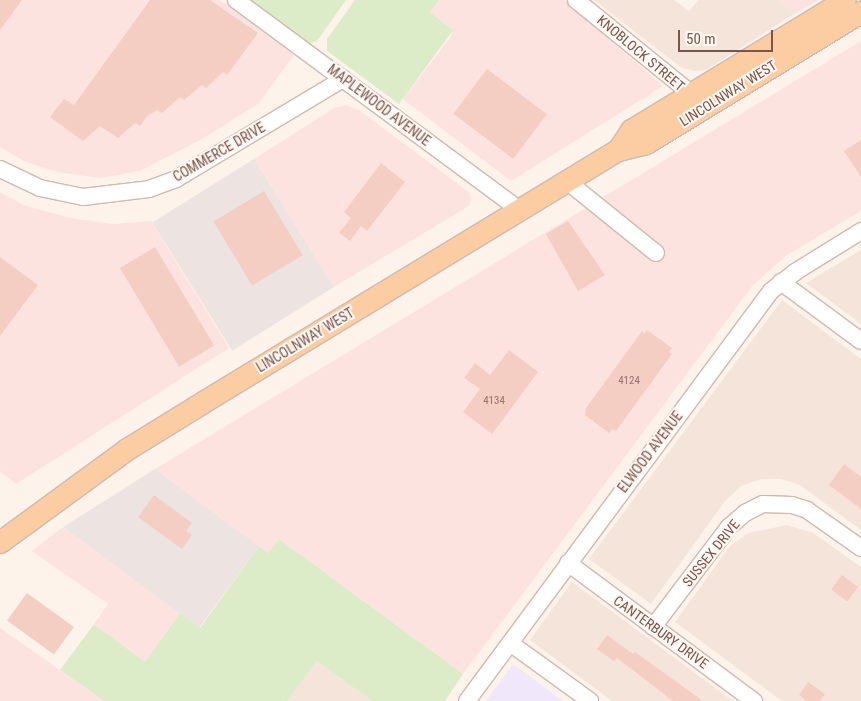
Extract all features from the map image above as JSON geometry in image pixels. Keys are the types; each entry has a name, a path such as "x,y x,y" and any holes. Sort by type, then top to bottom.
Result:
{"main road":[{"name":"LINCOLNWAY WEST","path":"699,100 845,0"},
{"name":"LINCOLNWAY WEST","path":"0,542 127,449 521,211 618,150 631,130 699,100 861,12"}],"street":[{"name":"MAPLEWOOD AVENUE","path":"236,0 521,211"},
{"name":"KNOBLOCK STREET","path":"576,0 699,100"},
{"name":"COMMERCE DRIVE","path":"0,169 40,188 76,196 106,198 149,189 176,179 343,79"},
{"path":"568,182 656,253"},
{"name":"ELWOOD AVENUE","path":"467,701 733,340 781,282 861,231"},
{"path":"781,282 861,342"},
{"name":"SUSSEX DRIVE","path":"653,627 729,527 745,513 763,504 792,504 807,510 861,548"},
{"name":"CANTERBURY DRIVE","path":"568,563 754,701"},
{"path":"510,642 590,701"}],"shaded area":[{"path":"0,0 220,0 294,55 258,104 202,139 140,171 100,178 57,172 26,162 0,147"},
{"path":"439,0 564,0 663,86 511,181 403,99 451,36 452,29 430,12"},
{"path":"594,0 674,0 689,11 699,0 779,0 794,14 706,70 695,71 682,68"},
{"path":"779,0 819,0 794,14"},
{"path":"861,41 861,211 787,255 753,285 463,674 279,539 268,553 155,469"},
{"path":"346,105 359,110 470,193 471,199 469,206 334,287 254,159 334,108"},
{"path":"254,159 334,287 232,351 152,223"},
{"path":"0,192 23,205 71,218 113,224 151,221 229,348 16,484 0,471"},
{"path":"861,250 861,324 806,283"},
{"path":"782,300 861,359 861,530 800,485 781,479 762,479 741,486 725,501 651,604 589,559"},
{"path":"155,469 259,546 199,628 63,527"},
{"path":"787,525 813,533 861,567 861,701 782,701 675,622 730,546 748,533"},
{"path":"63,527 180,613 145,662 94,624 108,604 32,551"},
{"path":"572,582 733,701 612,701 530,640"},
{"path":"0,628 60,670 104,701 0,701"},
{"path":"317,661 372,701 287,701"},
{"path":"513,664 563,701 486,701"}],"green space":[{"path":"248,0 346,0 317,41 310,43"},
{"path":"355,0 439,0 430,12 453,30 399,104 327,51 327,39"},
{"path":"279,539 463,674 445,701 372,701 317,661 287,701 104,701 60,670 94,624 145,662 180,613 200,628 259,546 268,553"}],"building":[{"path":"0,0 22,0 0,30"},
{"path":"150,0 210,0 258,33 227,75 223,72 206,88 202,85 184,100 180,97 162,113 157,110 147,116 140,126 135,123 118,138 100,126 83,141 50,117 64,99 74,105"},
{"path":"487,69 547,114 513,159 453,114"},
{"path":"861,140 861,177 844,151"},
{"path":"381,163 405,182 367,231 361,226 350,241 339,233 351,218 344,212"},
{"path":"264,191 303,255 252,286 213,221"},
{"path":"568,221 605,275 578,291 546,234"},
{"path":"155,247 214,346 179,367 120,268"},
{"path":"0,257 38,285 0,336"},
{"path":"647,330 672,348 669,352 672,354 616,431 612,429 609,433 585,415 586,408 642,331 644,334"},
{"path":"509,350 538,372 492,434 463,412 480,389 464,378 475,363 490,375"},
{"path":"844,464 861,477 861,509 829,485"},
{"path":"154,495 192,523 186,531 192,535 182,549 138,517"},
{"path":"842,575 858,587 847,601 831,589"},
{"path":"27,593 74,627 54,655 7,621"},
{"path":"607,635 633,654 635,652 703,701 673,701 617,658 614,661 597,649"},
{"path":"808,682 825,694 820,701 807,701 799,695"}]}
